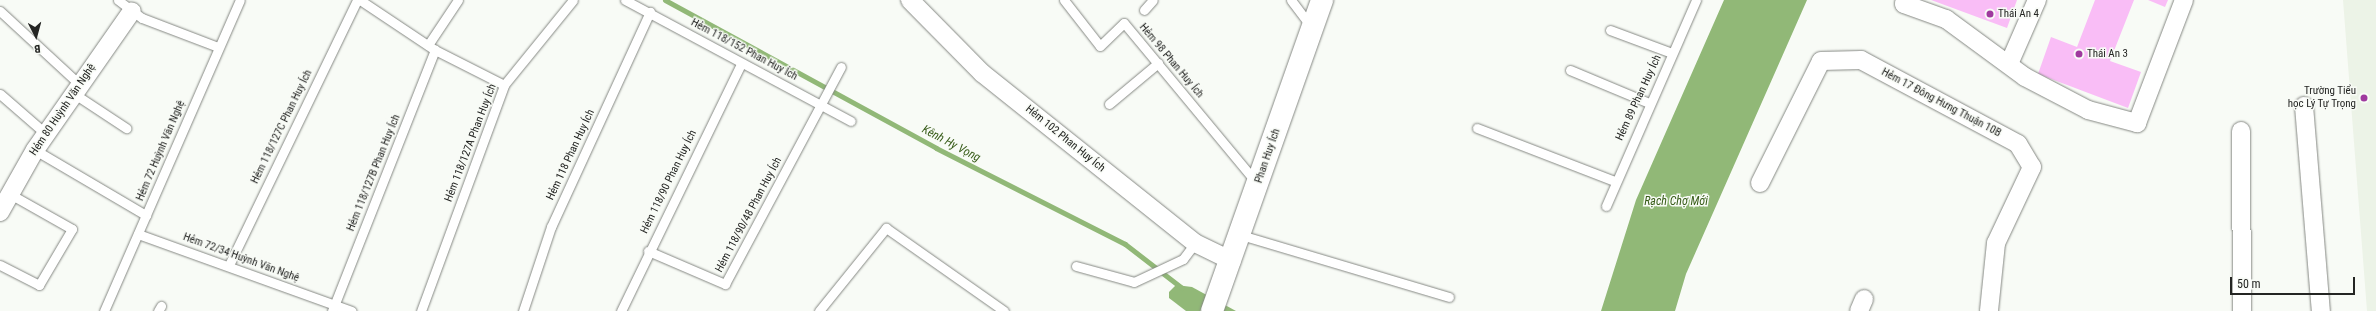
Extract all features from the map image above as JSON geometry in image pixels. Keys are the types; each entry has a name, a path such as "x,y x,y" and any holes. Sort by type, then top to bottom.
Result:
{"main road":[{"name":"Phan Huy Ích","path":"1212,311 1241,235 1322,0"}],"street":[{"name":"Hẻm 102 Phan Huy Ích","path":"910,0 982,73 1195,243 1230,266"},
{"path":"1905,0 1904,4 1946,19 2025,77 2088,110 2137,123 2184,0"},
{"path":"2009,64 2037,0"},
{"name":"Hẻm 80 Huỳnh Văn Nghệ","path":"0,212 35,150 76,88 132,11"},
{"name":"Hẻm 17 Đông Hưng Thuận 10B","path":"1760,183 1821,61 1862,60 2018,144 2032,168 1996,243 1989,311"},
{"path":"2304,106 2321,311"},
{"path":"2241,131 2242,311"}],"lane":[{"path":"118,0 142,18 218,47"},
{"name":"Hẻm 72 Huỳnh Văn Nghệ","path":"104,311 218,47 240,0"},
{"name":"Hẻm 118/127C Phan Huy Ích","path":"228,265 356,0"},
{"path":"360,0 432,48 504,85"},
{"name":"Hẻm 118/127B Phan Huy Ích","path":"333,308 432,48 458,0"},
{"name":"Hẻm 118/127A Phan Huy Ích","path":"421,311 504,85 573,0"},
{"name":"Hẻm 118/152 Phan Huy Ích","path":"625,0 650,12 741,64 820,103 851,121"},
{"name":"Hẻm 98 Phan Huy Ích","path":"1064,0 1100,46 1124,23 1258,184"},
{"path":"1144,10 1153,0"},
{"path":"1291,0 1312,28"},
{"name":"Hẻm 89 Phan Huy Ích","path":"1606,206 1614,181 1696,0"},
{"path":"0,11 76,88 126,128"},
{"name":"Hẻm 118 Phan Huy Ích","path":"522,311 551,227 650,12"},
{"path":"1610,30 1672,53"},
{"path":"1109,104 1158,63"},
{"name":"Hẻm 118/90 Phan Huy Ích","path":"621,311 648,251 741,64"},
{"path":"820,103 841,67"},
{"path":"1570,70 1649,103"},
{"path":"0,94 46,134"},
{"name":"Hẻm 118/90/48 Phan Huy Ích","path":"648,251 726,284 820,103"},
{"path":"1477,128 1614,181"},
{"path":"35,150 146,215"},
{"path":"0,265 39,285 72,229 10,194"},
{"path":"819,311 886,228 1004,311"},
{"name":"Hẻm 72/34 Huỳnh Văn Nghệ","path":"138,234 228,265 333,308 352,311"},
{"path":"1241,235 1448,297"},
{"path":"1076,266 1134,282 1183,259 1195,243"}],"shaded area":[{"name":"Trường Tiểu học Lý Tự Trọng","path":"2343,0 2376,0 2376,311 2367,311"}],"water":[{"name":"Rạch Chợ Mới","path":"1724,0 1807,0 1686,274 1675,311 1601,311 1636,200"},
{"path":"1176,285 1192,287 1236,311 1186,311 1169,298 1169,292"}],"building":[{"name":"Thái An 4","path":"1931,0 2017,0 2007,28"},
{"name":"Thái An 3","path":"2095,0 2134,0 2110,61 2141,72 2128,108 2038,74 2051,37 2077,47"},
{"path":"2148,0 2168,0 2165,7"}],"waterway":[{"name":"Kênh Hy Vọng","path":"665,0 936,148 1125,244 1182,288"}],"place":[{"name":"Thái An 4","path":"1990,14"},
{"name":"Thái An 3","path":"2079,54"},
{"name":"Trường Tiểu học Lý Tự Trọng","path":"2364,98"}]}
